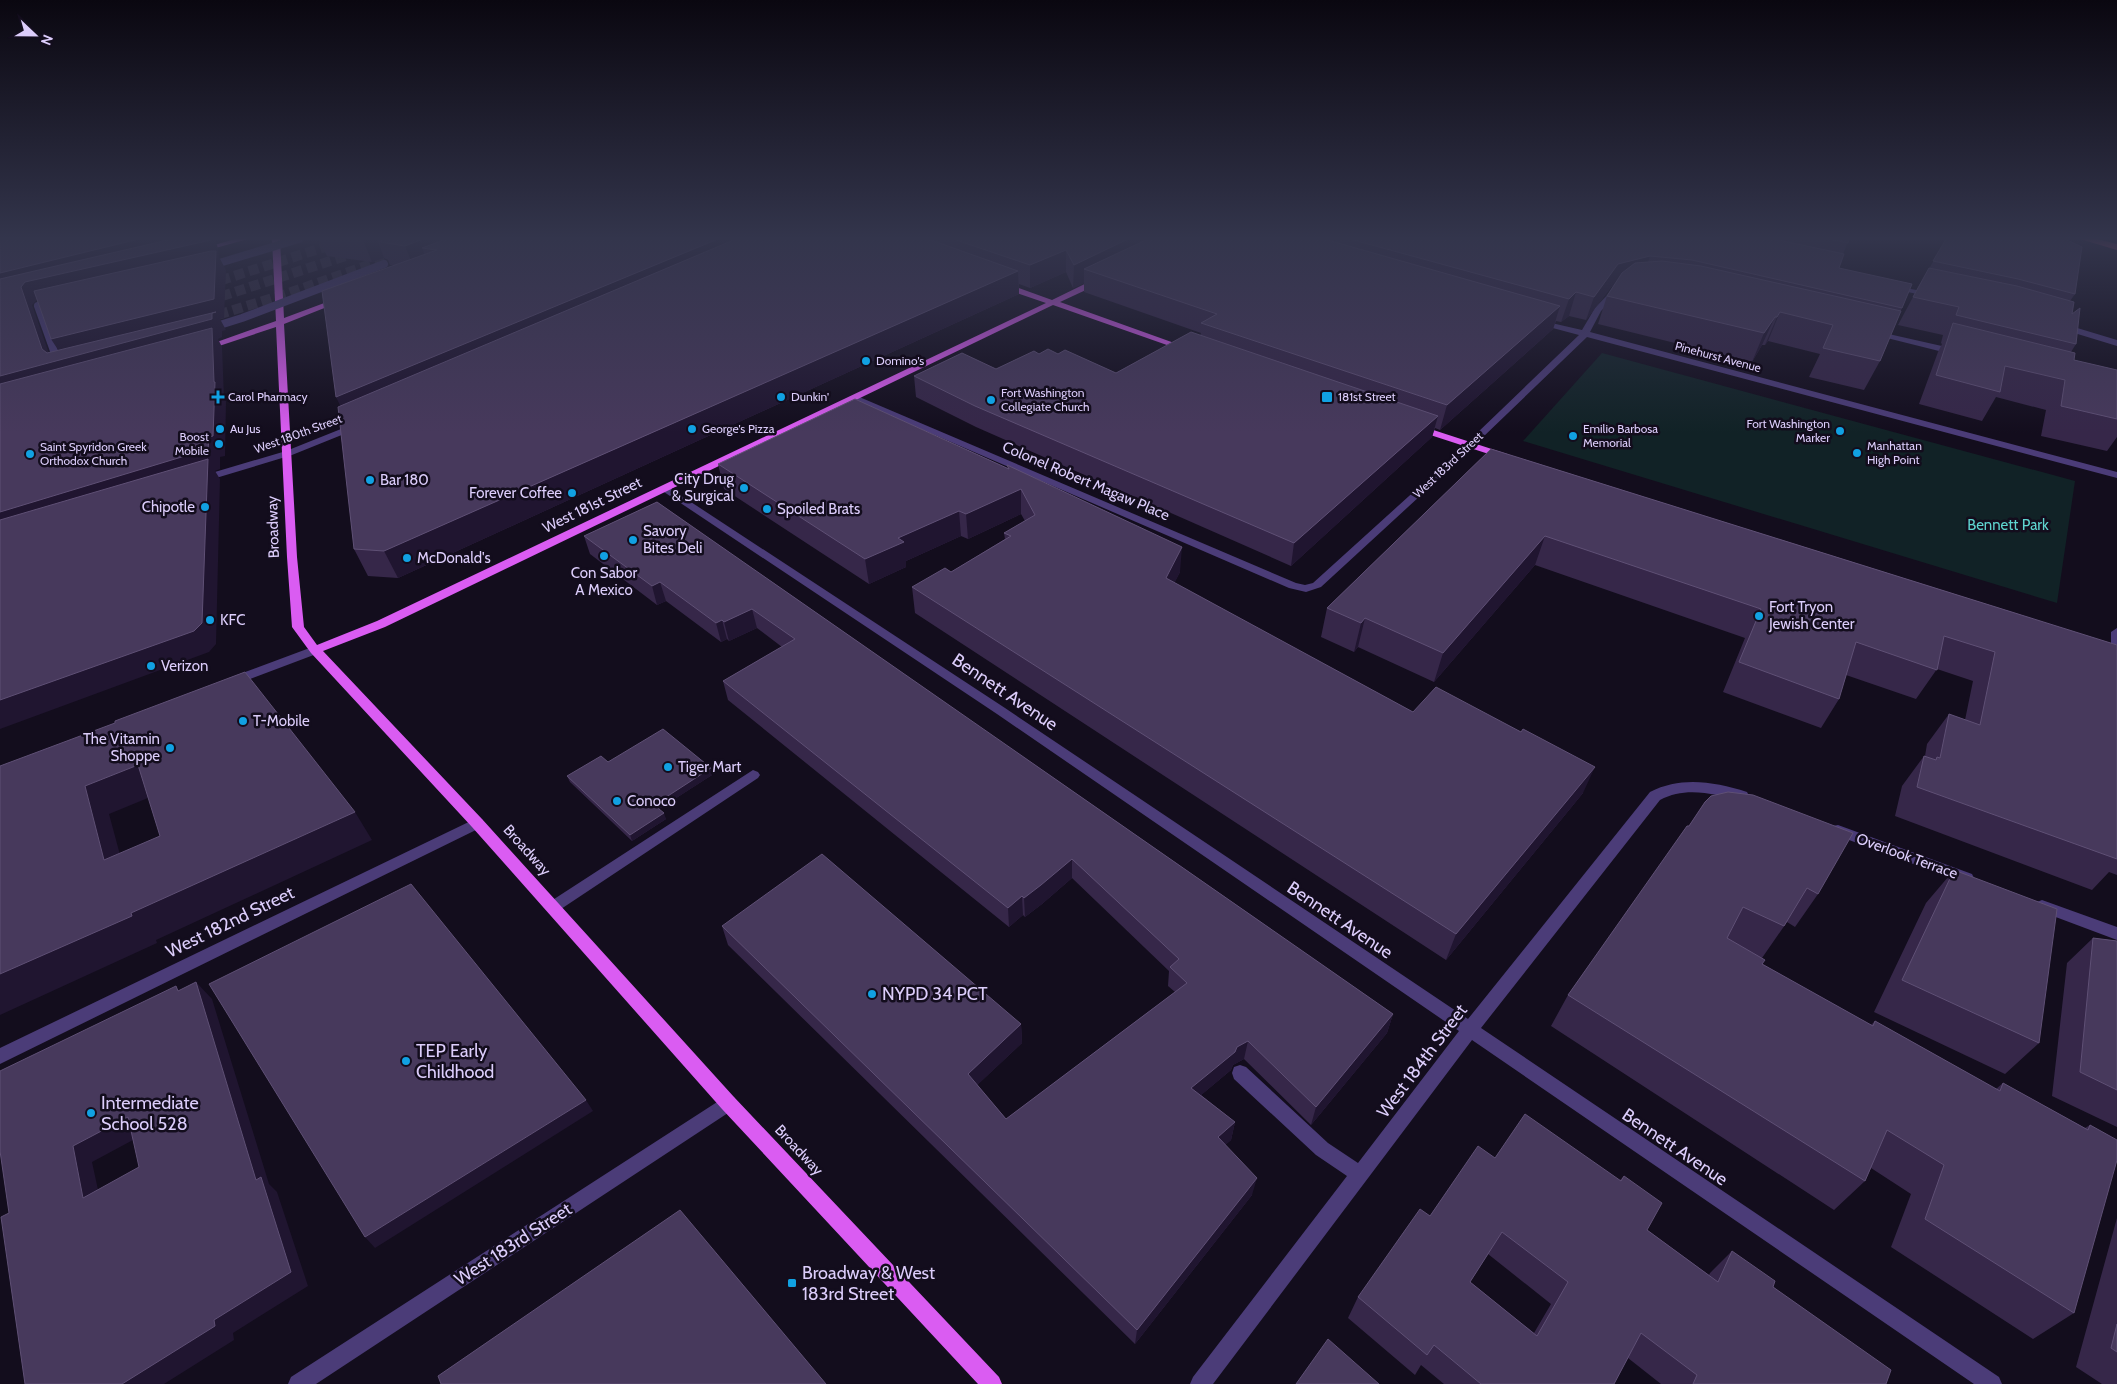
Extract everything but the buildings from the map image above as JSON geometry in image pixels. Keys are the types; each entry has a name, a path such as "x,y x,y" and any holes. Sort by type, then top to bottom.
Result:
{"main road":[{"name":"Broadway","path":"280,304 289,453 292,557 298,627 315,650 477,823 728,1103 992,1384"},
{"path":"198,350 332,304"},
{"name":"West 181st Street","path":"315,650 381,624 1049,304"},
{"path":"1057,304 1195,352"},
{"path":"1408,424 1516,460"}],"street":[{"path":"48,304 38,306 60,366 69,364"},
{"path":"197,332 280,304"},
{"name":"West 183rd Street","path":"1306,589 1317,585 1469,445 1585,334 1587,326 1603,304"},
{"name":"Pinehurst Avenue","path":"1526,318 2117,475"},
{"path":"2054,324 2117,344"},
{"path":"1861,329 1964,354"},
{"name":"Colonel Robert Magaw Place","path":"854,398 1293,586 1306,589"},
{"name":"West 180th Street","path":"188,483 289,453 366,422"},
{"name":"Bennett Avenue","path":"666,488 1001,712 1992,1384"},
{"path":"2114,648 2117,632"},
{"name":"West 181st Street","path":"220,686 315,650"},
{"path":"553,907 754,775"},
{"name":"West 184th Street","path":"1200,1384 1471,1031 1655,796 1669,790 1694,787 1721,791 1760,801"},
{"name":"West 182nd Street","path":"0,1056 477,823"},
{"name":"Overlook Terrace","path":"1824,825 1979,883"},
{"path":"2025,900 2117,934"},
{"path":"1240,1073 1322,1149 1360,1175"},
{"name":"West 183rd Street","path":"298,1384 728,1103"}],"green space":[{"name":"Bennett Park","path":"1602,353 2075,481 2057,603 1523,441"}],"tunnel":[{"path":"204,319 255,304"}],"place":[{"name":"Domino's","path":"866,361"},
{"name":"Carol Pharmacy","path":"218,397"},
{"name":"Dunkin'","path":"781,397"},
{"name":"181st Street","path":"1327,397"},
{"name":"Fort Washington Collegiate Church","path":"991,400"},
{"name":"Au Jus","path":"220,429"},
{"name":"George's Pizza","path":"692,429"},
{"name":"Fort Washington Marker","path":"1840,431"},
{"name":"Emilio Barbosa Memorial","path":"1573,436"},
{"name":"Boost Mobile","path":"219,444"},
{"name":"Manhattan High Point","path":"1857,453"},
{"name":"Saint Spyridon Greek Orthodox Church","path":"30,454"},
{"name":"Bar 180","path":"370,480"},
{"name":"City Drug & Surgical","path":"744,488"},
{"name":"Forever Coffee","path":"572,493"},
{"name":"Chipotle","path":"205,507"},
{"name":"Spoiled Brats","path":"767,509"},
{"name":"Savory Bites Deli","path":"633,540"},
{"name":"Con Sabor A Mexico","path":"604,556"},
{"name":"McDonald's","path":"407,558"},
{"name":"Fort Tryon Jewish Center","path":"1759,616"},
{"name":"KFC","path":"210,620"},
{"name":"Verizon","path":"151,666"},
{"name":"T-Mobile","path":"243,721"},
{"name":"The Vitamin Shoppe","path":"170,748"},
{"name":"Tiger Mart","path":"668,767"},
{"name":"Conoco","path":"617,801"},
{"name":"NYPD 34 PCT","path":"872,994"},
{"name":"TEP Early Childhood","path":"406,1061"},
{"name":"Intermediate School 528","path":"91,1113"},
{"name":"Broadway & West 183rd Street","path":"792,1283"}]}
